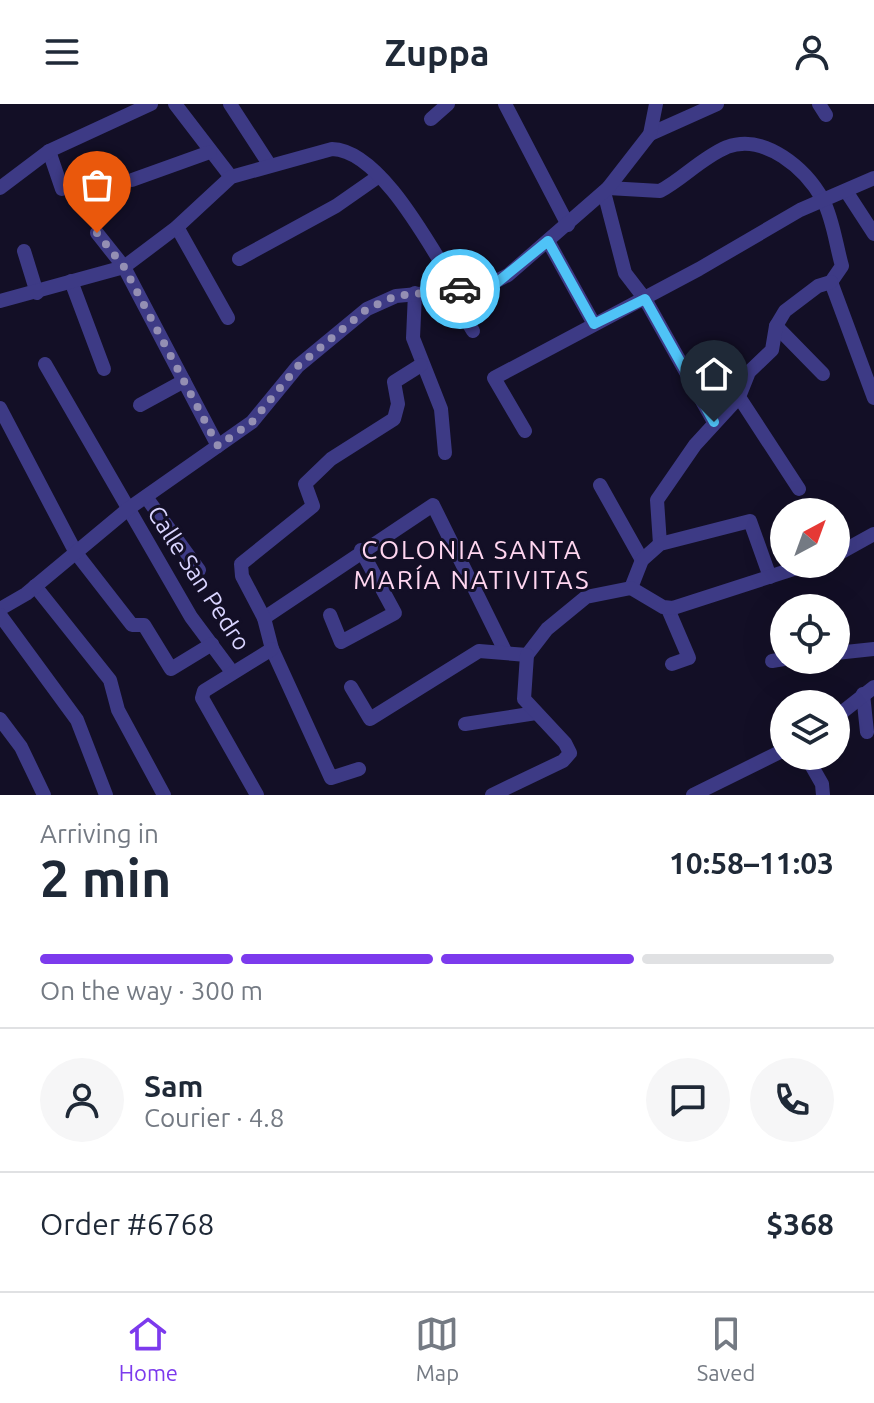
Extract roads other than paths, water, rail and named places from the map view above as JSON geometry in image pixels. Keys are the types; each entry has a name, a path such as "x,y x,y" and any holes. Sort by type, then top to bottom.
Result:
{"street":[{"path":"0,188 49,151 151,104"},
{"path":"175,104 231,177"},
{"path":"230,104 269,164"},
{"path":"431,119 448,104"},
{"path":"505,104 568,225"},
{"path":"106,795 77,720 1,608 35,586 128,509 252,422 298,366 367,309 382,301 415,293 494,285 606,190 650,134 656,104"},
{"path":"650,134 717,104"},
{"path":"606,190 660,191 696,164 728,147 743,144 760,146 783,156 823,201 842,266 831,282 818,286 785,311 776,326 772,350 749,372 739,397 725,415 714,422 657,500 660,544"},
{"path":"0,301 124,267 177,227 231,177 269,164 332,149 346,149 359,156 379,176 452,289 473,331"},
{"path":"49,151 62,189"},
{"path":"132,180 210,152"},
{"path":"239,259 336,206 379,176"},
{"path":"525,431 494,378 645,299 800,210 874,178"},
{"path":"606,190 625,273 645,299 714,422"},
{"path":"846,191 874,234"},
{"path":"177,227 228,318"},
{"path":"97,233 124,267 218,446"},
{"path":"548,241 594,324"},
{"path":"24,251 37,293"},
{"path":"71,281 104,369"},
{"path":"831,282 874,398"},
{"path":"415,293 413,338 421,365 428,372 441,409 445,453"},
{"path":"776,326 823,374"},
{"name":"Calle San Pedro","path":"45,364 191,617 232,672"},
{"path":"359,769 331,778 272,649 264,618 242,576 241,564 313,506 305,484 331,459 394,419 398,404 394,382 421,365"},
{"path":"140,405 184,381"},
{"path":"739,397 799,489"},
{"path":"0,408 76,553 132,625 144,625 171,669 212,644"},
{"path":"600,485 642,560"},
{"path":"146,497 199,570"},
{"path":"264,618 361,550 433,505 505,651"},
{"path":"631,588 642,560 660,544 750,521 770,577 668,609"},
{"path":"850,547 874,534"},
{"path":"330,615 341,642 395,613 361,550"},
{"path":"35,586 110,680 118,710 164,795"},
{"path":"492,795 563,761 570,753 565,743 524,699 527,655 547,629 586,597 631,588 668,609 689,658 672,664"},
{"path":"257,795 202,698 204,691 272,649"},
{"path":"850,652 874,649"},
{"path":"351,687 370,719 479,651 527,655"},
{"path":"850,706 869,691"},
{"path":"867,732 869,691"},
{"path":"465,724 536,713"},
{"path":"0,719 21,747 44,795"},
{"path":"693,795 770,757"},
{"path":"814,770 822,784 823,795"}],"district":[{"name":"COLONIA SANTA MARÍA NATIVITAS","path":"472,564"}]}
